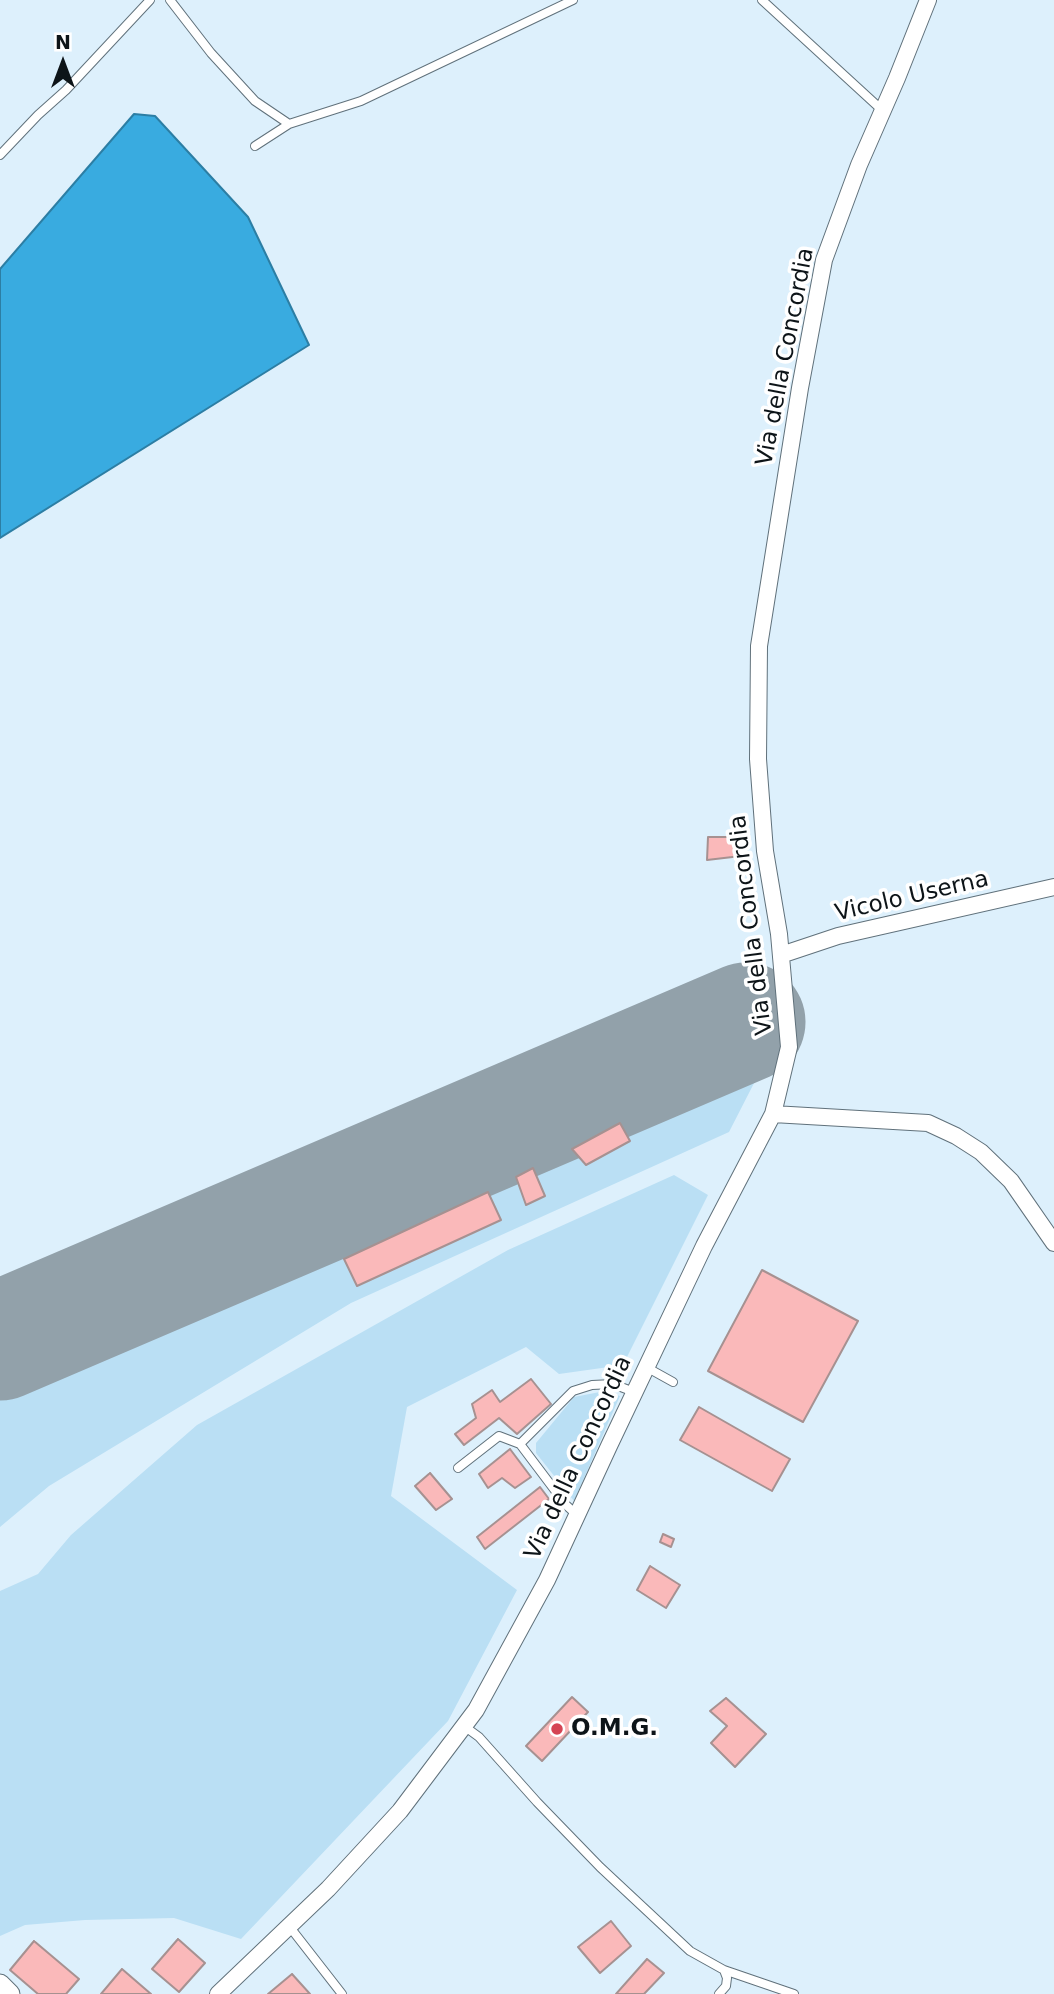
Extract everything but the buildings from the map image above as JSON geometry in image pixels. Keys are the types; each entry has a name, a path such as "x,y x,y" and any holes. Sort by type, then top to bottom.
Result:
{"street":[{"name":"Via della Concordia","path":"218,1994 328,1889 400,1811 476,1710 547,1580 704,1246 774,1114 789,1047 779,933 765,851 758,759 759,646 800,388 824,260 859,165 928,0"},
{"name":"Vicolo Userna","path":"781,955 838,936 1054,887"},
{"path":"774,1114 928,1123 981,1152 1011,1181 1054,1243"},
{"path":"0,1984 10,1994"}],"lane":[{"path":"0,155 66,90 150,0"},
{"path":"170,0 211,53 255,101 289,124"},
{"path":"255,146 289,124 361,101 573,0"},
{"path":"762,0 883,111"},
{"path":"646,1367 673,1382"},
{"path":"520,1444 573,1391 592,1385 613,1384 634,1392"},
{"path":"458,1468 499,1436 520,1444 566,1505 577,1515"},
{"path":"464,1726 486,1745 600,1867 690,1951 724,1969 794,1994"},
{"path":"289,1926 342,1994"},
{"path":"719,1994 726,1986 724,1969"}],"shaded area":[{"path":"760,978 772,1048 729,1132 351,1303 49,1486 0,1527 0,1306"},
{"path":"674,1175 708,1195 623,1365 559,1374 526,1347 407,1407 391,1496 517,1590 448,1721 241,1939 174,1918 85,1920 25,1925 0,1936 0,1591 38,1574 71,1535 197,1425 508,1250"},
{"path":"605,1391 620,1396 574,1501 536,1453 536,1443 574,1397"}],"water":[{"path":"134,114 155,116 248,217 309,345 0,538 0,269"}],"runway":[{"path":"0,1341 746,1022"}],"place":[{"name":"O.M.G.","path":"557,1729"}]}
